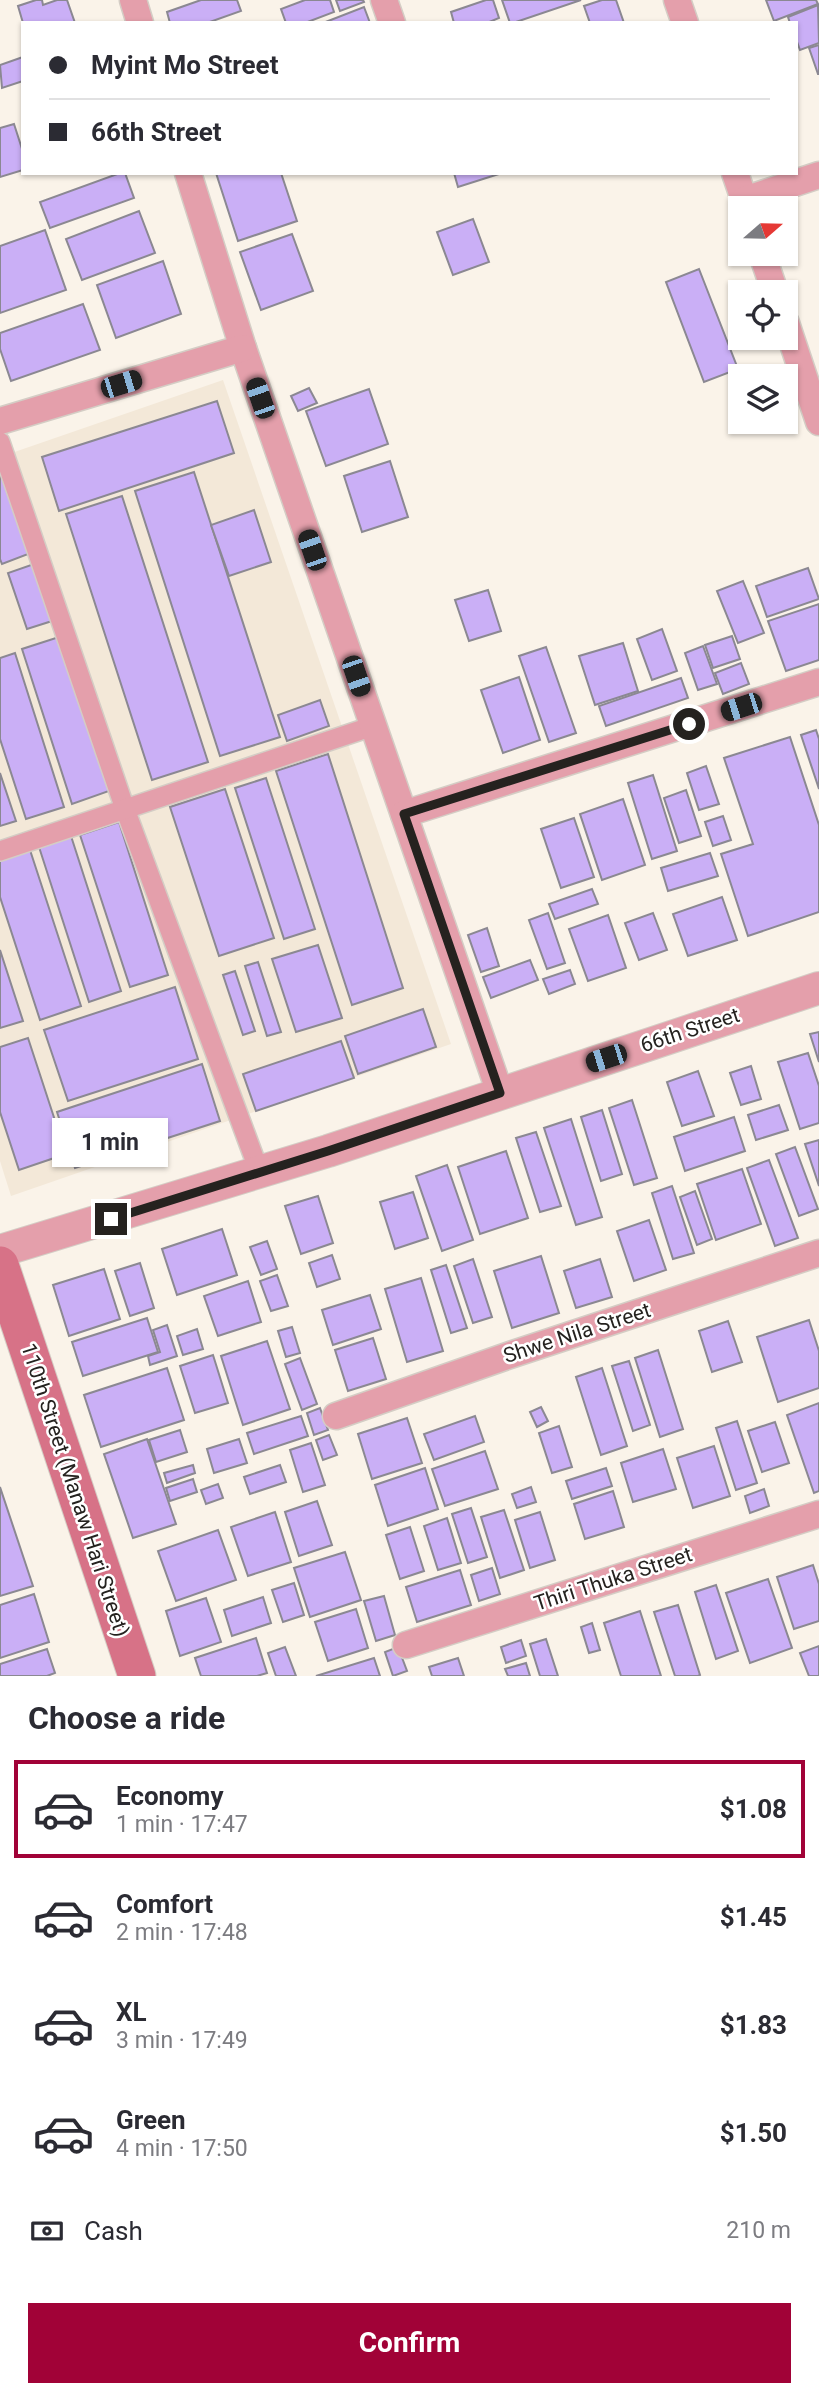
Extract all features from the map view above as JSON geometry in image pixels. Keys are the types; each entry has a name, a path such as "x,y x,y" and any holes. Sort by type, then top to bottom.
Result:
{"main road":[{"name":"110th Street (Manaw Hari Street)","path":"0,1265 137,1676"}],"street":[{"path":"133,0 139,21"},
{"path":"384,0 390,21"},
{"path":"677,0 684,21"},
{"path":"189,175 243,348 500,1093"},
{"path":"736,175 743,196"},
{"path":"766,196 819,175"},
{"path":"0,421 243,348"},
{"path":"795,350 819,422"},
{"path":"0,442 125,809 259,1171"},
{"path":"404,814 819,682"},
{"path":"0,851 373,726"},
{"name":"66th Street","path":"0,1251 86,1227 328,1151 819,988"},
{"name":"Shwe Nila Street","path":"336,1416 819,1253"},
{"name":"Thiri Thuka Street","path":"406,1645 819,1514"}],"shaded area":[{"path":"223,380 451,1044 11,1196 0,1161 0,457"}],"building":[{"path":"36,0 42,0 43,5 67,0 74,21 22,21 18,6"},
{"path":"201,0 237,0 241,11 213,21 169,21 167,12"},
{"path":"305,0 330,0 334,12 310,21 285,21 281,9"},
{"path":"336,0 363,0 364,2 340,11"},
{"path":"493,0 499,18 492,21 453,21 451,12"},
{"path":"502,0 581,0 519,21 509,21"},
{"path":"602,0 616,0 623,21 589,21 584,6"},
{"path":"766,0 816,0 818,4 774,21"},
{"path":"818,5 819,43 800,50 798,21 789,21 788,17"},
{"path":"364,7 369,21 328,21"},
{"path":"819,45 819,74 818,74 809,48"},
{"path":"21,58 21,82 2,88 0,65"},
{"path":"14,124 21,146 21,171 0,177 0,128"},
{"path":"114,175 126,175 134,198 50,228 40,202"},
{"path":"217,175 282,175 297,221 238,241"},
{"path":"455,175 496,175 458,187"},
{"path":"139,211 155,253 82,280 66,239"},
{"path":"473,219 489,262 453,275 437,232"},
{"path":"45,230 66,290 0,313 0,246"},
{"path":"292,234 313,291 261,310 240,252"},
{"path":"163,261 181,314 116,338 97,285"},
{"path":"699,269 728,343 728,350 731,350 736,364 728,364 728,373 704,382 666,282"},
{"path":"83,304 100,350 11,381 0,349 0,333"},
{"path":"309,388 317,403 298,411 291,396"},
{"path":"369,389 388,444 326,466 306,411"},
{"path":"217,401 234,453 59,511 42,457"},
{"path":"390,461 408,517 362,532 344,476"},
{"path":"0,469 36,551 2,564 0,559"},
{"path":"194,472 280,737 220,756 135,491"},
{"path":"122,496 208,762 152,780 66,514"},
{"path":"254,510 271,562 229,576 211,525"},
{"path":"34,564 52,621 27,629 8,573"},
{"path":"808,568 819,599 767,617 756,586"},
{"path":"743,581 764,633 738,643 717,591"},
{"path":"488,590 501,631 469,641 455,600"},
{"path":"819,604 819,660 786,671 768,621"},
{"path":"662,629 677,671 652,680 637,639"},
{"path":"732,636 740,659 713,668 705,645"},
{"path":"59,637 109,791 72,804 22,649"},
{"path":"623,643 638,691 595,705 579,656"},
{"path":"703,646 717,684 698,690 685,653"},
{"path":"546,647 576,733 549,742 519,656"},
{"path":"15,653 64,807 26,819 0,739 0,658"},
{"path":"741,663 749,684 723,694 715,673"},
{"path":"519,677 540,740 503,753 481,690"},
{"path":"681,678 688,698 606,726 599,706"},
{"path":"320,700 329,726 287,741 278,715"},
{"path":"816,730 819,739 819,789 801,735"},
{"path":"790,737 819,825 819,912 748,936 721,854 753,844 724,758"},
{"path":"328,754 403,988 352,1005 276,771"},
{"path":"706,766 719,804 699,810 687,773"},
{"path":"0,773 16,821 0,826"},
{"path":"653,775 677,851 652,859 628,783"},
{"path":"266,778 315,929 284,939 235,788"},
{"path":"225,789 274,938 219,956 170,807"},
{"path":"686,790 701,836 679,843 664,798"},
{"path":"623,799 645,865 602,880 580,814"},
{"path":"723,816 731,840 713,846 705,822"},
{"path":"574,818 594,877 561,888 541,829"},
{"path":"119,822 168,975 130,987 80,835"},
{"path":"71,836 121,991 89,1002 39,847"},
{"path":"30,850 81,1006 40,1020 0,897 0,860"},
{"path":"710,853 718,876 668,891 661,868"},
{"path":"592,889 598,904 555,919 549,904"},
{"path":"722,897 737,940 688,956 673,914"},
{"path":"548,913 565,963 547,969 529,920"},
{"path":"653,913 667,950 639,960 625,923"},
{"path":"608,915 626,968 588,981 569,929"},
{"path":"487,928 499,966 481,972 468,935"},
{"path":"318,945 342,1018 296,1032 272,959"},
{"path":"0,950 23,1021 0,1028"},
{"path":"530,960 538,980 491,998 483,977"},
{"path":"258,962 281,1032 267,1036 245,966"},
{"path":"570,970 575,984 549,994 543,979"},
{"path":"235,971 255,1031 243,1035 223,975"},
{"path":"175,987 198,1059 68,1101 44,1030"},
{"path":"423,1009 436,1047 358,1074 345,1036"},
{"path":"819,1032 819,1062 810,1034"},
{"path":"28,1038 66,1154 19,1170 0,1112 0,1047"},
{"path":"341,1041 354,1078 256,1111 243,1074"},
{"path":"808,1053 819,1086 819,1123 800,1129 778,1062"},
{"path":"202,1064 220,1121 75,1168 57,1112"},
{"path":"751,1066 761,1099 741,1105 730,1073"},
{"path":"698,1071 714,1116 682,1126 667,1082"},
{"path":"632,1100 657,1178 634,1185 609,1108"},
{"path":"779,1105 788,1130 756,1140 748,1115"},
{"path":"602,1110 622,1174 601,1181 581,1117"},
{"path":"734,1117 745,1151 685,1171 674,1137"},
{"path":"571,1119 602,1217 576,1225 544,1128"},
{"path":"536,1132 561,1206 540,1212 516,1138"},
{"path":"819,1140 819,1186 805,1144"},
{"path":"795,1147 818,1209 799,1216 776,1154"},
{"path":"506,1151 528,1218 480,1234 458,1167"},
{"path":"769,1160 798,1238 775,1246 747,1168"},
{"path":"447,1165 473,1240 442,1251 416,1176"},
{"path":"742,1169 761,1224 716,1240 697,1184"},
{"path":"672,1186 694,1253 673,1259 652,1193"},
{"path":"695,1191 712,1239 697,1245 680,1197"},
{"path":"413,1192 428,1238 395,1249 380,1202"},
{"path":"318,1196 333,1243 301,1254 285,1206"},
{"path":"649,1220 666,1270 634,1281 617,1231"},
{"path":"222,1229 237,1275 177,1295 162,1249"},
{"path":"267,1241 277,1269 261,1275 250,1247"},
{"path":"332,1255 340,1279 317,1287 309,1263"},
{"path":"541,1256 559,1313 512,1328 494,1271"},
{"path":"473,1259 492,1317 473,1323 454,1266"},
{"path":"600,1259 612,1297 576,1308 564,1271"},
{"path":"140,1263 154,1308 130,1316 115,1271"},
{"path":"446,1265 467,1328 451,1333 431,1270"},
{"path":"104,1269 120,1319 69,1336 53,1285"},
{"path":"277,1275 288,1306 271,1311 260,1281"},
{"path":"421,1278 443,1351 407,1362 385,1289"},
{"path":"248,1281 261,1322 218,1336 204,1296"},
{"path":"370,1295 381,1329 333,1345 322,1310"},
{"path":"147,1318 158,1352 83,1376 72,1342"},
{"path":"809,1320 819,1351 819,1388 778,1402 757,1337"},
{"path":"728,1321 742,1362 712,1372 699,1331"},
{"path":"167,1325 177,1356 150,1365 148,1356 160,1352 153,1330"},
{"path":"292,1327 300,1353 286,1357 278,1331"},
{"path":"197,1329 203,1349 183,1355 177,1336"},
{"path":"373,1338 386,1379 348,1391 335,1350"},
{"path":"267,1341 290,1409 243,1425 221,1356"},
{"path":"658,1350 683,1429 660,1437 635,1358"},
{"path":"213,1355 228,1403 195,1413 180,1366"},
{"path":"300,1358 317,1404 302,1410 285,1364"},
{"path":"629,1361 650,1425 633,1431 612,1366"},
{"path":"167,1368 184,1420 101,1447 84,1395"},
{"path":"602,1368 627,1446 601,1455 576,1377"},
{"path":"819,1403 819,1491 814,1493 787,1415"},
{"path":"541,1407 548,1421 537,1427 530,1412"},
{"path":"320,1408 328,1430 314,1435 307,1413"},
{"path":"301,1416 308,1436 254,1454 247,1433"},
{"path":"475,1416 484,1442 434,1460 424,1434"},
{"path":"407,1418 422,1463 372,1479 358,1434"},
{"path":"737,1421 757,1483 736,1490 716,1428"},
{"path":"775,1422 789,1463 762,1472 748,1431"},
{"path":"559,1426 572,1467 552,1473 539,1433"},
{"path":"180,1430 187,1452 156,1462 149,1440"},
{"path":"329,1435 337,1455 323,1460 316,1440"},
{"path":"147,1439 176,1524 133,1538 104,1454"},
{"path":"239,1439 247,1463 214,1473 207,1449"},
{"path":"311,1443 325,1485 303,1492 290,1450"},
{"path":"714,1446 730,1496 693,1508 677,1458"},
{"path":"663,1449 676,1489 633,1502 621,1463"},
{"path":"485,1451 498,1489 445,1506 432,1469"},
{"path":"193,1465 195,1473 167,1483 164,1473"},
{"path":"280,1465 286,1482 250,1494 244,1477"},
{"path":"425,1468 438,1509 388,1526 375,1485"},
{"path":"606,1468 612,1486 572,1499 566,1481"},
{"path":"193,1479 197,1492 170,1501 166,1488"},
{"path":"218,1484 223,1498 206,1504 201,1490"},
{"path":"0,1487 33,1586 0,1596"},
{"path":"531,1487 536,1502 517,1508 512,1494"},
{"path":"764,1489 769,1506 750,1513 745,1496"},
{"path":"613,1491 624,1527 585,1539 574,1504"},
{"path":"317,1501 332,1545 299,1556 285,1512"},
{"path":"471,1508 487,1557 468,1563 452,1514"},
{"path":"504,1510 524,1570 500,1578 481,1517"},
{"path":"275,1512 291,1562 248,1576 231,1527"},
{"path":"540,1512 555,1560 530,1568 515,1520"},
{"path":"447,1518 461,1563 438,1570 424,1526"},
{"path":"410,1527 424,1571 400,1579 386,1535"},
{"path":"218,1530 236,1580 176,1601 158,1551"},
{"path":"345,1552 361,1600 310,1617 294,1568"},
{"path":"813,1565 819,1584 819,1621 794,1629 777,1577"},
{"path":"492,1568 500,1594 479,1601 471,1575"},
{"path":"460,1570 471,1605 417,1622 406,1587"},
{"path":"768,1579 792,1648 750,1663 726,1593"},
{"path":"294,1583 304,1615 283,1622 272,1590"},
{"path":"716,1585 738,1651 716,1659 695,1592"},
{"path":"34,1594 49,1642 0,1658 0,1605"},
{"path":"384,1596 395,1635 376,1641 364,1601"},
{"path":"263,1597 271,1623 232,1636 224,1610"},
{"path":"206,1598 221,1642 180,1656 166,1611"},
{"path":"678,1605 700,1675 698,1676 675,1676 654,1612"},
{"path":"356,1609 368,1648 328,1661 315,1622"},
{"path":"640,1611 661,1676 621,1676 604,1623"},
{"path":"592,1623 600,1650 589,1653 581,1627"},
{"path":"256,1638 267,1673 257,1676 201,1676 195,1658"},
{"path":"546,1639 558,1676 540,1676 530,1644"},
{"path":"521,1640 526,1656 506,1663 501,1647"},
{"path":"819,1646 819,1676 809,1676 800,1653"},
{"path":"285,1647 296,1676 276,1676 268,1653"},
{"path":"398,1647 407,1671 393,1676 385,1652"},
{"path":"47,1649 55,1673 47,1676 0,1676 0,1664"},
{"path":"374,1658 380,1676 316,1676"},
{"path":"458,1658 464,1676 432,1676 429,1667"},
{"path":"526,1663 530,1676 508,1676 505,1669"}],"route":[{"path":"111,1219 328,1151 500,1093 404,814 689,724"}]}
